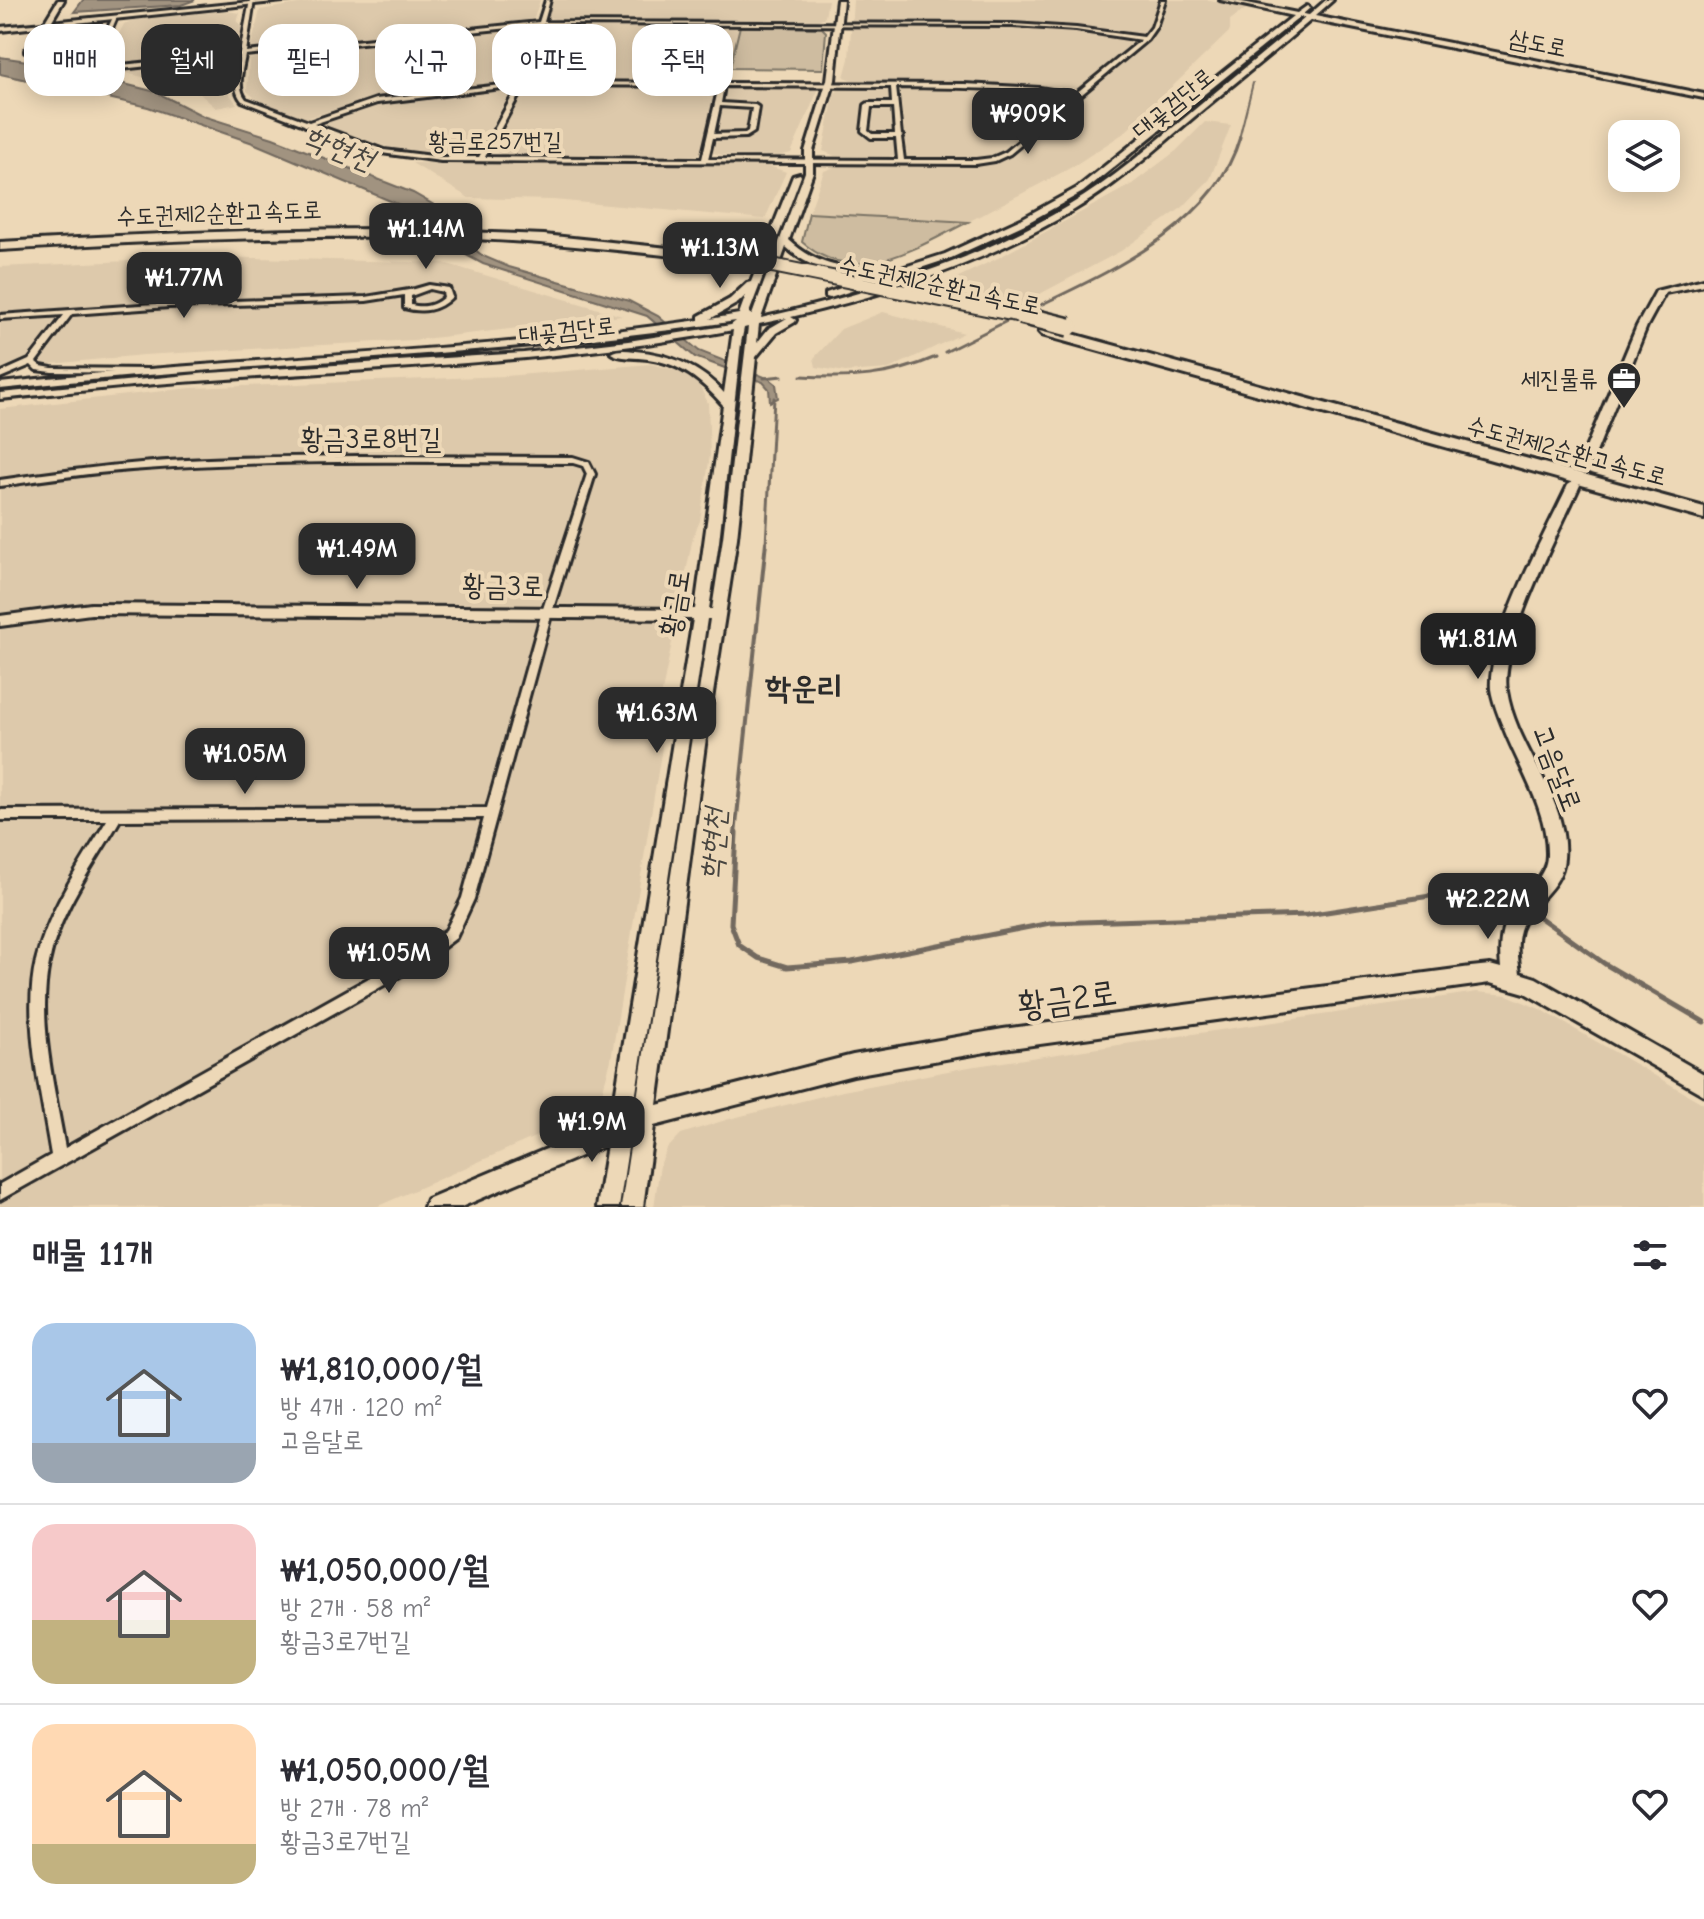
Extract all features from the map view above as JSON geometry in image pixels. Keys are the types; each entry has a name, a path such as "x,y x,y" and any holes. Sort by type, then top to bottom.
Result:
{"highway":[{"name":"수도권제2순환고속도로","path":"0,246 224,234 410,238 519,242 741,264 999,309 1704,501"},
{"name":"수도권제2순환고속도로","path":"0,252 258,240 410,238"},
{"name":"수도권제2순환고속도로","path":"741,264 969,312 1047,332 1704,513"}],"street":[{"path":"46,24 61,0"},
{"path":"46,24 290,0"},
{"path":"540,23 548,0"},
{"name":"황금로","path":"632,1207 646,1118 709,614 736,343 757,279 799,172 807,161 830,85 840,0"},
{"path":"115,17 97,59 126,67 540,23 1031,26 1145,39 1154,27 1163,0"},
{"name":"삼도로","path":"1223,0 1704,96"},
{"name":"대곶검단로","path":"756,319 922,266 1024,221 1080,190 1112,168 1317,0"},
{"name":"대곶검단로","path":"0,396 193,377 580,352 707,333 741,322 813,310 944,270 1072,207 1136,161 1330,0"},
{"name":"황금로257번길","path":"252,2 238,82 241,97 254,107 400,156 976,162 1001,158 1145,39"},
{"path":"0,29 24,26"},
{"path":"733,84 1002,87 1077,96"},
{"path":"893,85 901,161"},
{"path":"307,125 376,101 492,87"},
{"path":"481,159 515,96"},
{"path":"705,160 720,96"},
{"path":"711,136 751,132 755,107 718,104"},
{"path":"894,105 868,105 865,131 871,136 900,136"},
{"name":"황금로","path":"608,1207 747,398 756,319 809,172 807,161"},
{"path":"784,240 802,258 839,271 878,272 922,266"},
{"path":"696,322 734,301 757,279"},
{"path":"1587,460 1642,326 1661,291 1704,282"},
{"path":"0,317 71,311 366,299 429,287 442,288 448,293 448,297 433,307 418,309 366,299"},
{"path":"407,306 405,300 413,291"},
{"path":"754,351 777,327 813,310"},
{"path":"0,376 32,362 71,311"},
{"name":"대곶검단로","path":"0,386 148,371 494,348 649,331 696,322 741,322"},
{"path":"580,352 640,355 681,364 706,379 729,405"},
{"path":"32,362 39,368 52,370 148,371"},
{"name":"황금3로8번길","path":"0,483 124,468 235,460 580,461 590,468 591,474 547,612"},
{"name":"고음달로","path":"1511,977 1510,939 1518,916 1536,896 1556,862 1555,837 1535,778 1502,703 1498,675 1512,626 1574,485"},
{"name":"황금3로","path":"0,621 91,609 709,614"},
{"path":"0,1192 437,946 451,934 460,920 547,612"},
{"path":"0,815 491,813"},
{"path":"59,1159 39,1012 42,966 57,921 117,814"},
{"name":"황금2로","path":"435,1207 646,1118 853,1065 1003,1039 1490,974 1511,977 1547,993 1704,1085"}],"shaded area":[{"path":"83,0 195,0 181,5 74,12"},
{"path":"323,0 540,0 534,18 524,21 476,26 375,24 375,37 359,39 359,24 258,24 258,48 251,47 260,10"},
{"path":"554,0 828,0 825,17 814,22 557,20 548,17"},
{"path":"853,0 1210,0 1247,8 1230,20 1230,31 1124,133 1072,167 968,222 809,213 824,171 837,166 908,165 899,83 856,82 844,77 849,59"},
{"path":"227,11 240,13 237,22 240,24 141,24 141,63 127,65 124,24 136,19"},
{"path":"616,25 632,25 632,81 616,81"},
{"path":"733,26 740,26 733,54"},
{"path":"740,26 822,28 826,32 823,69 733,68"},
{"path":"492,30 492,84 476,86 476,32"},
{"path":"375,43 375,96 391,96 374,98 307,118 260,103 247,91 249,60 258,57 258,96 359,96 359,45"},
{"path":"0,57 24,61 24,79 0,74"},
{"path":"141,69 141,77 125,73"},
{"path":"125,84 141,88 141,96 164,96 203,116 273,138 413,193 434,205 460,238 483,256 509,267 629,301 658,316 699,351 770,379 776,384 778,398 770,402 769,389 763,382 695,357 647,316 483,264 455,249 437,226 407,208 253,143 148,107 99,96 125,96"},
{"path":"616,86 632,87 632,96 717,96 703,151 697,155 502,155 492,149 522,96 616,96"},
{"path":"733,86 819,88 791,153 779,156 721,155 711,152 724,96 733,96"},
{"path":"847,87 889,89 896,154 889,157 835,156 823,151 834,94"},
{"path":"492,90 492,96 508,96 478,148 461,155 396,150 327,127 328,120 373,105 445,96 476,96 476,92"},
{"path":"202,96 231,96 237,104 216,108"},
{"path":"1205,122 1231,125 1210,179 1183,207 1121,251 1019,305 942,285 1000,257 1132,184 1176,151"},
{"path":"412,163 767,165 786,172 765,219 553,200 469,198"},
{"path":"809,213 968,222 927,243 885,259 864,263 843,262 822,256 802,242"},
{"path":"214,257 444,263 622,316 414,340 143,355 0,369 0,267"},
{"path":"883,312 964,333 889,369 845,372 816,367 814,358 841,329"},
{"path":"651,364 682,372 699,385 708,403 710,455 700,521 693,537 658,712 662,747 611,1060 600,1100 591,1109 546,1132 376,1207 0,1207 0,409 191,388 506,376"},
{"path":"1477,992 1507,995 1542,1010 1704,1104 1704,1207 654,1207 660,1165 667,1149 681,1134 729,1119 843,1091 969,1067"}],"waterway":[{"path":"1239,139 1253,83"},
{"path":"1028,311 1122,263 1182,222 1207,197 1227,169 1240,137"},
{"path":"945,352 1013,318"},
{"path":"801,376 886,373 936,357"},
{"path":"764,378 782,376"},
{"name":"학현천","path":"766,544 774,398"},
{"name":"학현천","path":"735,835 766,542"},
{"name":"학현천","path":"736,833 731,924 739,945 758,958 787,967 852,962 1050,923 1307,915 1482,888 1521,904"},
{"name":"학현천","path":"1528,909 1605,964 1704,1022"}],"tunnel":[{"path":"1574,485 1587,460"}],"place":[{"name":"세진물류","path":"1624,410"}],"district":[{"name":"학운리","path":"804,687"}]}
